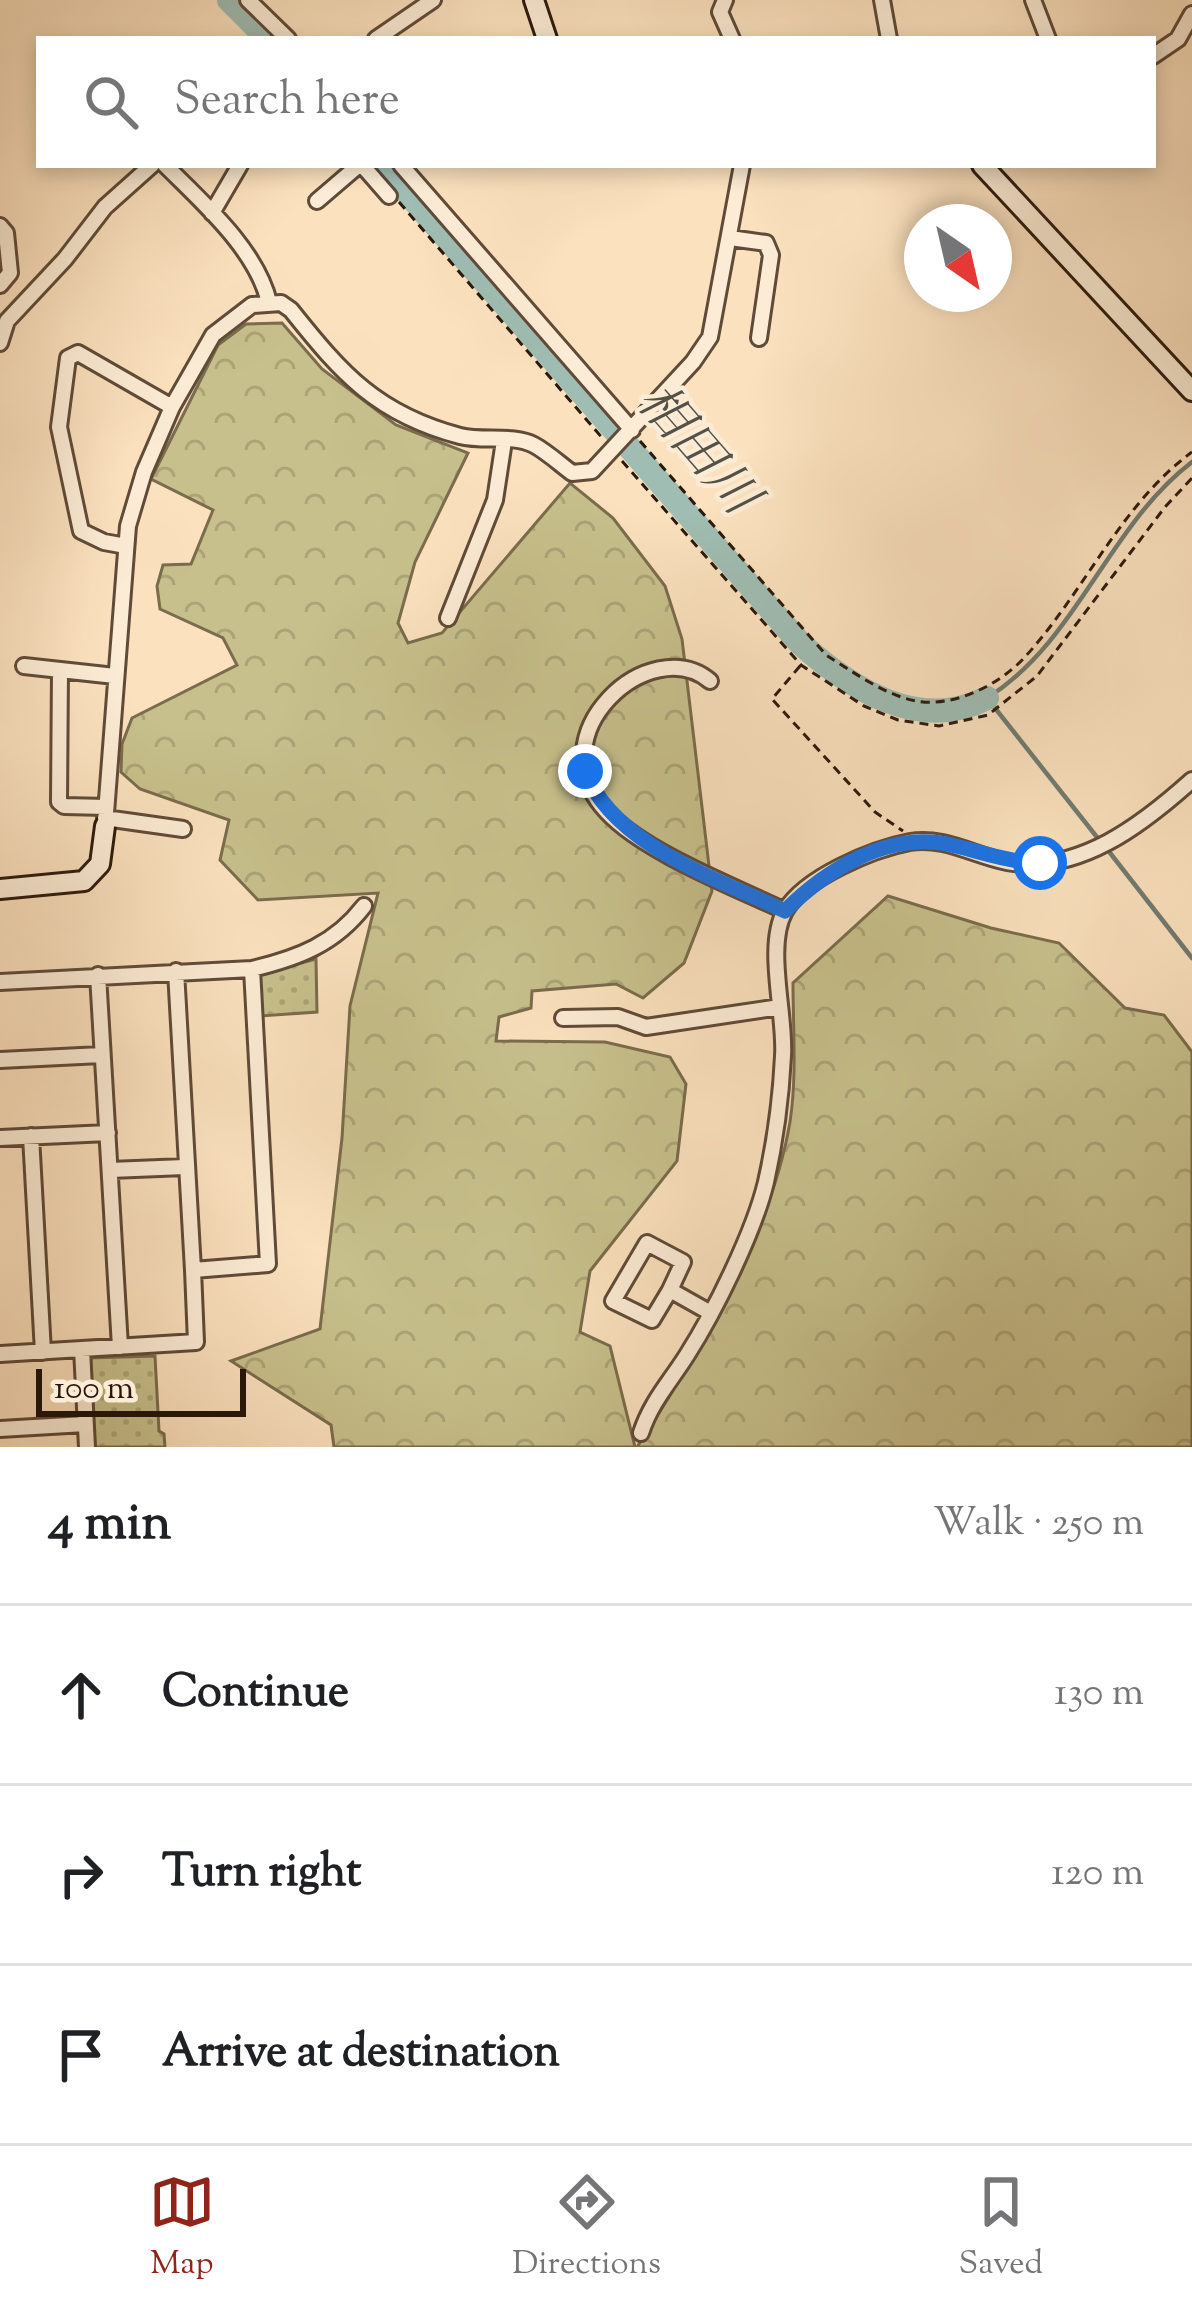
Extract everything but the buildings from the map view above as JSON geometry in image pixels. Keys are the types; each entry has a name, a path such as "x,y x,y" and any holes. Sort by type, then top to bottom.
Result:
{"street":[{"path":"248,0 285,36"},
{"path":"380,36 434,0"},
{"path":"534,0 546,36"},
{"path":"725,0 720,12 731,36"},
{"path":"882,0 888,36"},
{"path":"1033,0 1047,36"},
{"path":"1156,54 1178,39 1192,14"},
{"path":"0,343 8,321 105,207 149,168"},
{"path":"168,168 212,213 256,270 269,302"},
{"path":"212,213 238,168"},
{"path":"317,201 357,168"},
{"path":"364,168 388,196"},
{"path":"403,168 630,432"},
{"path":"0,889 84,881 100,864 126,546 135,500 172,407 213,334 252,305 269,302 291,310 358,388 402,413 461,436 534,445 572,473 592,471 693,362 710,337 742,168"},
{"path":"985,168 1192,391"},
{"path":"0,226 6,232 10,273 0,285"},
{"path":"730,238 766,243 771,255 759,338"},
{"path":"126,546 81,531 59,427 68,358 78,352 172,407"},
{"path":"448,618 495,500 504,441"},
{"path":"24,666 115,676"},
{"path":"710,681 696,670 677,666 654,669 628,685 591,720 583,751 585,771 593,793 624,826 692,867 785,911"},
{"path":"60,670 59,802 105,817 183,829"},
{"path":"641,1432 650,1406 688,1354 729,1276 765,1185 784,1053 778,934 785,911 805,891 857,858 910,842 943,843 1008,862 1071,858 1156,812 1192,780"},
{"path":"0,982 252,969 286,961 328,942 364,906"},
{"path":"193,1270 268,1264 252,969"},
{"path":"0,1354 196,1342 176,971"},
{"path":"98,975 120,1347"},
{"path":"563,1018 618,1017 646,1027 780,1007"},
{"path":"0,1060 101,1055"},
{"path":"0,1138 107,1133"},
{"path":"31,1136 43,1352"},
{"path":"110,1170 185,1167"},
{"path":"647,1243 683,1262 670,1290 652,1320 613,1301 647,1243"},
{"path":"670,1290 709,1312"},
{"path":"82,1349 87,1447"},
{"path":"0,1429 85,1424"}],"path":[{"path":"388,196 402,204 801,665 830,687 898,720 939,726 988,715 1037,676 1192,478"},
{"path":"630,432 826,655 916,701 959,698 983,689 1023,660 1137,506 1165,473 1192,452"},
{"path":"801,665 772,699 875,812 901,829 910,842"}],"green space":[{"path":"282,323 322,369 396,425 468,453 415,562 398,623 408,643 442,633 570,483 613,518 665,586 682,639 712,891 684,963 643,998 616,984 532,991 531,1008 499,1017 496,1041 605,1042 670,1057 686,1084 677,1161 590,1271 580,1332 610,1346 635,1447 334,1447 331,1425 231,1361 320,1329 342,1138 350,1006 378,893 258,900 220,860 229,820 140,789 121,772 122,744 132,718 237,665 223,638 160,609 157,586 163,565 191,564 213,510 151,479 218,345 246,324"},
{"path":"888,896 1059,943 1125,1008 1164,1015 1192,1052 1192,1447 637,1447 708,1332 767,1207 792,1105 793,983"},
{"path":"316,959 317,1012 261,1016 260,974"},
{"path":"155,1356 159,1431 164,1434 165,1447 95,1447 89,1358"}],"waterway":[{"name":"相田川","path":"229,0 265,36"},
{"name":"相田川","path":"386,168 800,643 841,676 887,701 936,711 987,698"},
{"path":"1100,841 987,698 1045,646 1137,518 1192,462"},
{"path":"1107,849 1192,958"}],"route":[{"path":"585,771 593,793 624,826 692,867 785,911 805,891 857,858 914,842 943,843 1008,862 1040,863"}]}
